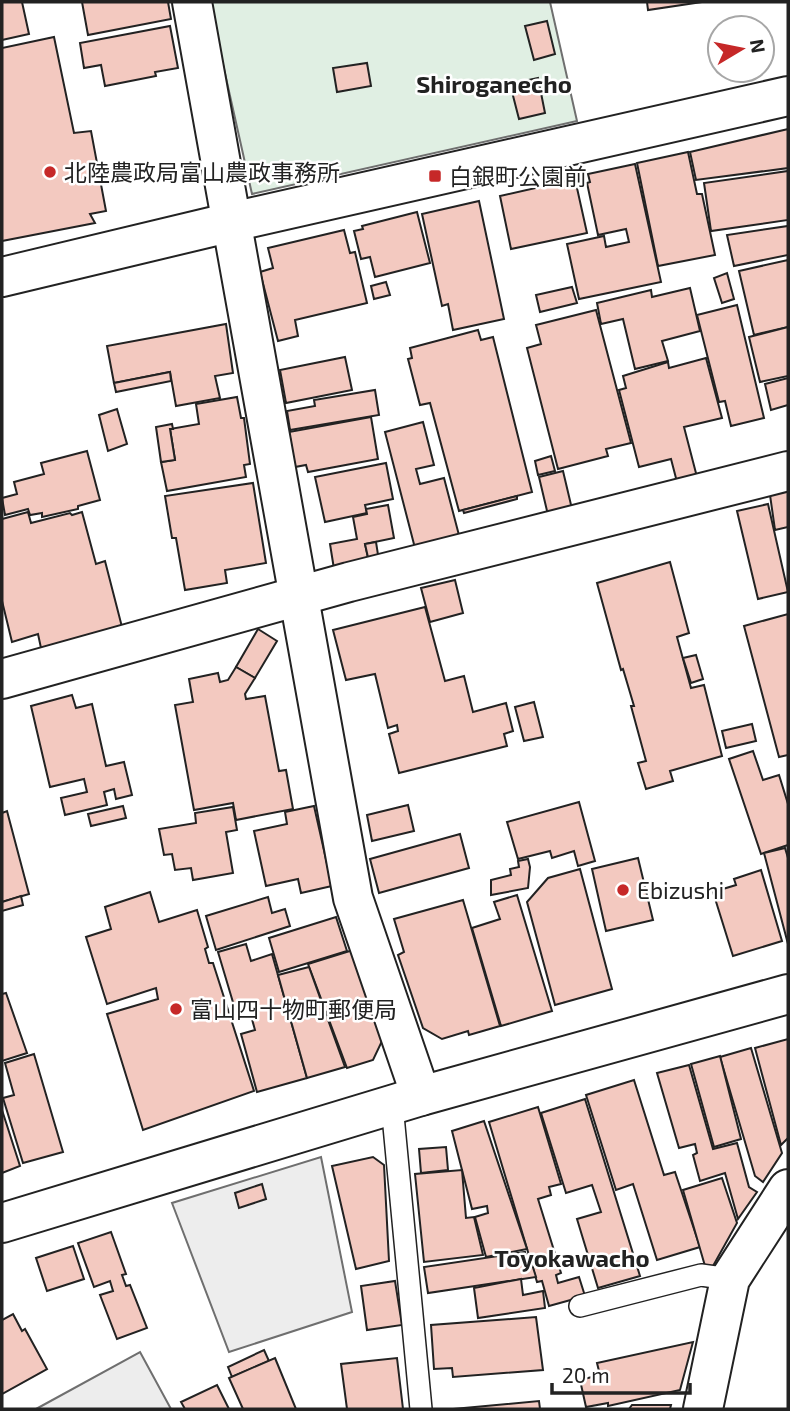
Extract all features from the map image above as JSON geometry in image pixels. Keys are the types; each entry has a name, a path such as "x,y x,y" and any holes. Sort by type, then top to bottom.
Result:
{"street":[{"path":"192,2 352,898 407,1100"},
{"path":"2,277 788,96"},
{"path":"2,679 349,582 788,471"},
{"path":"2,1223 407,1100 788,994"},
{"path":"703,1409 730,1279 788,1189"}],"lane":[{"path":"407,1100 421,1409"},
{"path":"580,1306 701,1275 730,1279"}],"green space":[{"path":"209,2 550,2 577,121 252,194"}],"shaded area":[{"path":"321,1157 352,1312 229,1352 172,1203"},
{"path":"140,1352 171,1409 36,1409"}],"building":[{"path":"2,2 22,2 29,34 2,40"},
{"path":"82,2 168,2 171,19 88,35"},
{"path":"647,2 702,2 648,10"},
{"path":"547,21 555,54 534,60 525,26"},
{"path":"170,26 178,68 155,72 156,76 105,86 101,65 84,68 80,43"},
{"name":"北陸農政局富山農政事務所","path":"54,37 74,133 91,131 106,211 90,214 95,223 2,241 2,48"},
{"path":"367,63 371,86 337,92 333,68"},
{"path":"538,78 545,113 519,119 510,84"},
{"path":"788,129 788,168 696,180 690,152"},
{"path":"688,152 697,194 702,194 715,255 658,266 637,163"},
{"path":"635,164 661,282 579,299 567,244 604,236 606,247 629,242 626,229 598,235 587,183 590,182 588,174"},
{"path":"788,171 788,220 711,231 704,183"},
{"path":"575,179 587,233 511,249 500,196"},
{"path":"479,201 504,319 453,330 448,304 442,306 422,214"},
{"path":"417,212 430,263 375,277 370,257 361,259 354,231 363,229 362,226"},
{"path":"788,226 788,255 734,266 727,235"},
{"path":"344,230 350,253 355,252 367,303 295,320 298,336 278,341 260,272 273,268 268,248"},
{"path":"788,260 788,327 754,335 739,271"},
{"path":"727,273 734,299 722,303 714,278"},
{"path":"386,282 390,295 374,299 371,286"},
{"path":"572,287 577,303 540,312 536,295"},
{"path":"690,288 700,331 662,341 668,361 635,369 623,319 601,324 597,303 651,290 652,297"},
{"path":"737,305 764,418 731,426 725,401 719,402 697,315"},
{"path":"596,310 631,443 606,449 608,456 558,469 527,348 541,344 536,325"},
{"path":"226,324 233,373 215,376 220,398 176,406 170,372 114,383 107,346"},
{"path":"788,327 788,376 760,382 749,337"},
{"path":"478,330 481,340 493,337 532,492 459,511 430,403 420,405 408,359 412,358 410,348"},
{"path":"345,357 352,390 286,403 280,370"},
{"path":"706,358 722,418 684,427 697,477 677,482 671,459 639,467 619,390 626,388 623,376 668,362 669,368"},
{"path":"170,372 171,381 116,392 114,383"},
{"path":"788,378 788,405 771,410 765,384"},
{"path":"375,390 379,415 290,430 287,411 315,406 314,400"},
{"path":"237,397 241,418 244,418 250,464 244,465 246,477 167,491 161,462 175,460 170,429 199,424 196,404"},
{"path":"117,409 127,444 108,451 99,415"},
{"path":"371,417 378,459 308,472 306,465 295,467 289,432"},
{"path":"423,422 434,465 416,469 420,484 444,478 460,539 416,552 385,432"},
{"path":"172,424 173,429 170,429 175,460 161,462 156,427"},
{"path":"87,451 100,500 78,506 78,509 42,517 42,513 30,515 28,509 5,515 2,498 17,494 14,482 44,474 41,463"},
{"path":"551,456 555,471 538,475 535,461"},
{"path":"386,463 393,499 365,505 367,513 325,522 315,477"},
{"path":"563,471 572,509 548,515 539,477"},
{"path":"253,483 266,563 225,570 227,583 185,590 165,496"},
{"path":"788,491 788,527 775,530 770,495"},
{"path":"517,496 517,499 464,513 463,510"},
{"path":"768,504 788,592 758,599 737,511"},
{"path":"388,505 394,538 365,544 369,562 334,569 330,544 357,539 353,517 367,514 366,509"},
{"path":"28,512 31,523 82,512 96,564 105,561 122,627 41,648 38,634 12,642 2,601 2,519"},
{"path":"376,542 379,561 369,562 365,544"},
{"path":"670,562 689,633 677,637 691,688 704,685 722,756 670,771 673,781 646,789 638,763 646,761 631,706 634,706 597,583"},
{"path":"455,580 463,613 430,622 421,588"},
{"path":"425,607 445,681 464,676 473,712 506,703 513,731 504,734 507,746 399,773 389,734 398,731 397,725 388,728 375,674 346,680 333,630"},
{"path":"788,614 788,755 779,757 744,626"},
{"path":"258,629 277,641 255,678 236,667"},
{"path":"696,655 703,679 691,683 683,658"},
{"path":"236,667 255,678 245,694 246,699 265,696 279,771 286,770 293,809 236,820 233,803 194,810 175,705 193,702 189,679 218,673 220,682 228,680"},
{"path":"72,695 76,708 92,704 106,766 124,762 132,795 116,799 114,789 104,792 107,805 65,815 61,798 87,792 84,779 50,787 31,706"},
{"path":"534,702 543,737 524,741 515,707"},
{"path":"752,724 756,741 726,748 722,731"},
{"path":"753,751 763,780 779,775 788,804 788,845 761,854 729,759"},
{"path":"579,802 595,861 578,866 574,851 552,858 550,851 518,859 507,822"},
{"path":"408,805 414,831 372,841 367,815"},
{"path":"123,806 126,818 91,826 88,814"},
{"path":"314,806 332,886 301,893 298,879 266,886 254,831 287,824 285,812"},
{"path":"233,807 237,830 226,832 233,873 193,880 191,868 175,870 172,854 164,855 159,829 196,823 195,813"},
{"path":"7,811 29,894 2,902 2,813"},
{"path":"460,834 469,868 379,893 370,859"},
{"path":"785,848 788,858 788,944 764,853"},
{"path":"638,858 653,920 606,931 592,869"},
{"path":"528,859 528,888 491,895 491,880 511,875 510,869 519,867 518,861"},
{"path":"580,869 612,989 555,1005 527,902 548,878"},
{"path":"761,870 782,941 733,956 713,892 736,885 734,879"},
{"name":"富山四十物町郵便局","path":"150,892 159,922 197,910 208,947 205,949 209,963 213,963 254,1091 143,1130 107,1014 158,999 156,988 107,1004 86,937 111,929 105,907"},
{"path":"517,895 552,1011 501,1026 472,928 500,919 494,902"},
{"path":"21,896 23,905 2,911 2,902"},
{"path":"268,897 272,913 285,909 290,926 216,950 206,916"},
{"path":"463,900 500,1026 469,1035 468,1031 442,1039 423,1028 398,955 404,952 394,919"},
{"path":"336,917 347,951 279,972 269,938"},
{"path":"246,944 251,961 272,954 307,1078 257,1092 241,1034 255,1030 248,1005 235,1009 218,952"},
{"path":"353,950 383,1039 373,1060 347,1068 308,964"},
{"path":"309,967 345,1067 307,1078 278,975"},
{"path":"6,993 27,1053 2,1061 2,994"},
{"path":"788,1039 788,1138 781,1145 755,1048"},
{"path":"751,1048 782,1153 763,1182 755,1176 720,1057"},
{"path":"34,1054 63,1152 23,1163 3,1098 14,1095 5,1063"},
{"path":"720,1056 741,1139 714,1147 691,1064"},
{"path":"689,1065 713,1149 737,1143 749,1187 757,1192 738,1219 725,1173 700,1181 693,1155 697,1153 695,1144 679,1148 657,1073"},
{"path":"634,1080 664,1175 675,1172 700,1247 657,1260 633,1184 616,1190 586,1095"},
{"path":"585,1099 640,1276 598,1288 577,1219 601,1212 592,1185 566,1193 541,1113"},
{"path":"538,1107 561,1184 549,1187 551,1195 538,1199 561,1273 556,1275 558,1283 579,1277 585,1296 549,1306 542,1281 537,1282 489,1122"},
{"path":"2,1110 20,1166 2,1173"},
{"path":"484,1121 527,1249 486,1257 475,1217 488,1213 487,1206 472,1209 452,1131"},
{"path":"446,1147 448,1170 421,1173 419,1149"},
{"path":"373,1157 384,1165 389,1261 356,1269 332,1166"},
{"path":"462,1170 466,1218 474,1217 483,1255 424,1262 415,1174"},
{"path":"722,1178 737,1223 713,1266 705,1266 683,1190"},
{"path":"262,1184 266,1199 239,1208 235,1193"},
{"path":"111,1232 126,1274 122,1275 126,1286 130,1285 147,1328 117,1339 100,1295 113,1291 110,1281 94,1287 78,1243"},
{"path":"73,1246 84,1279 47,1291 36,1258"},
{"path":"525,1252 536,1277 428,1293 424,1267"},
{"path":"521,1279 523,1295 543,1291 545,1308 478,1318 474,1288"},
{"path":"395,1281 402,1325 367,1330 361,1286"},
{"path":"13,1314 22,1331 25,1329 47,1369 2,1394 2,1320"},
{"path":"536,1317 543,1370 453,1377 452,1368 434,1369 431,1325"},
{"path":"693,1342 680,1390 608,1406 608,1403 586,1407 580,1380 600,1375 597,1363"},
{"path":"264,1350 269,1361 232,1377 228,1367"},
{"path":"275,1358 296,1409 243,1409 229,1378"},
{"path":"397,1358 403,1409 347,1409 341,1364"},
{"path":"217,1385 229,1409 185,1409 181,1402"},
{"path":"539,1401 540,1409 453,1409"},
{"path":"632,1405 671,1405 670,1409 629,1409"}],"place":[{"name":"北陸農政局富山農政事務所","path":"50,172"},
{"name":"白銀町公園前","path":"435,176"},
{"name":"Ebizushi","path":"623,890"},
{"name":"富山四十物町郵便局","path":"176,1009"}],"district":[{"name":"Shiroganecho","path":"494,83"},
{"name":"Toyokawacho","path":"572,1257"}]}
